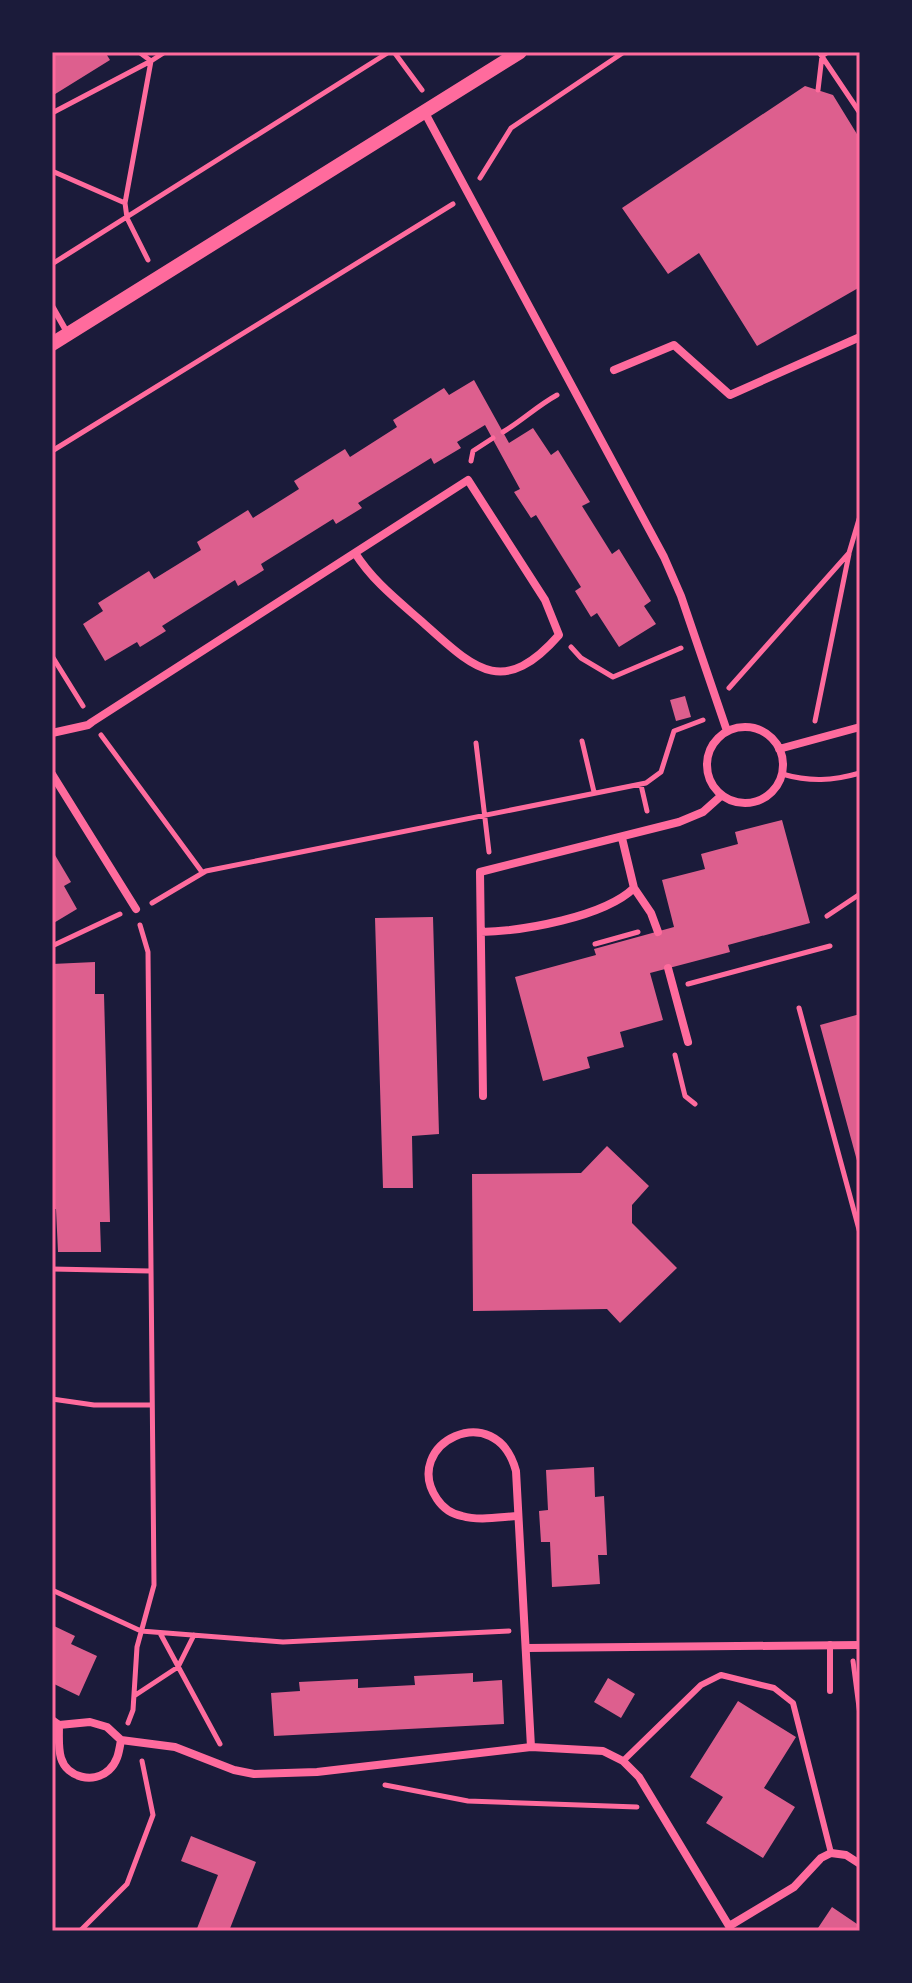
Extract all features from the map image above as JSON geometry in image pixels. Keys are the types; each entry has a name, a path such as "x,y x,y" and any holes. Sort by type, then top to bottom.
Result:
{"street":[{"path":"52,344 520,52"},
{"path":"429,110 470,194 664,557 727,731"},
{"path":"614,370 674,345 730,395 860,337"},
{"path":"52,733 92,722 468,480 545,600 559,635 541,655 527,663 503,671 478,668 377,582 355,553"},
{"path":"779,749 860,727"},
{"path":"754,728 768,734 779,749 782,774 775,788 757,801 735,801 722,795 709,777 707,762 714,742 727,731 754,728"},
{"path":"52,774 136,909"},
{"path":"483,1096 480,872 693,818 722,795"},
{"path":"622,838 634,888 651,913 658,932"},
{"path":"481,932 528,927 604,907 634,888"},
{"path":"668,968 688,1042"},
{"path":"518,1516 463,1517 440,1504 429,1479 434,1453 443,1442 455,1435 481,1432 505,1446 516,1471 531,1747"},
{"path":"527,1648 855,1644"},
{"path":"121,1740 116,1762 108,1771 97,1777 81,1777 68,1770 60,1756 56,1722 90,1722 107,1727 121,1740 197,1753 234,1770 279,1775 531,1747 603,1751 623,1761 639,1777 731,1928 794,1887 821,1858 831,1853 846,1855 860,1864"}],"lane":[{"path":"52,306 69,334"},
{"path":"830,1644 830,1691"},
{"path":"623,1761 701,1685 721,1675 774,1688 793,1703 831,1853"}],"path":[{"path":"139,52 151,61"},
{"path":"52,113 165,52"},
{"path":"52,264 392,52 429,110"},
{"path":"52,451 470,194 511,128 624,52"},
{"path":"818,90 823,53"},
{"path":"823,53 860,113"},
{"path":"151,61 125,203 127,218 158,279"},
{"path":"52,171 125,203"},
{"path":"503,432 527,418 533,408 575,387"},
{"path":"468,480 473,451 493,438"},
{"path":"811,741 849,553 860,516"},
{"path":"717,702 849,553"},
{"path":"559,635 581,658 613,677 697,642"},
{"path":"52,656 92,722 202,872"},
{"path":"52,946 108,918 136,909 202,872 482,814 641,785 661,772 674,731 722,715"},
{"path":"582,741 594,792"},
{"path":"476,743 482,814 491,869"},
{"path":"782,774 806,780 833,780 860,773"},
{"path":"641,785 652,830"},
{"path":"827,916 860,894"},
{"path":"121,1740 133,1710 141,1631 154,1585 148,952 136,909"},
{"path":"595,944 643,931 644,936"},
{"path":"673,988 830,946"},
{"path":"799,1008 860,1233"},
{"path":"52,1269 150,1271"},
{"path":"52,1399 94,1405 150,1405"},
{"path":"52,1590 141,1631 283,1642 525,1630"},
{"path":"159,1632 234,1770"},
{"path":"134,1696 178,1667 194,1635"},
{"path":"855,1644 860,1715"},
{"path":"80,1931 127,1884 153,1815 138,1742"},
{"path":"378,1783 468,1801 658,1808"}],"building":[{"path":"52,52 105,52 110,60 52,96"},
{"path":"805,86 833,95 860,139 860,287 757,346 699,253 668,274 622,208"},
{"path":"474,380 509,443 533,428 551,455 558,450 590,502 582,506 612,554 619,549 651,601 644,606 656,624 619,647 597,613 591,617 575,591 581,587 536,515 531,518 514,492 520,489 485,425 457,442 461,448 434,464 431,458 358,503 362,508 336,524 333,519 261,564 264,570 238,586 235,580 162,626 166,631 140,647 137,642 105,661 83,624 103,611 98,603 149,571 154,579 201,550 197,542 248,510 253,518 299,489 294,481 345,449 350,457 397,427 393,420 444,388 449,395"},
{"path":"685,696 691,717 676,721 670,700"},
{"path":"782,820 810,923 728,945 730,952 650,973 663,1020 620,1032 624,1047 587,1057 590,1068 543,1081 515,977 596,955 594,949 674,927 662,880 705,869 701,854 738,844 735,832"},
{"path":"52,850 71,882 64,886 77,909 52,924"},
{"path":"433,917 439,1134 412,1136 413,1188 383,1188 375,918"},
{"path":"95,962 95,994 104,994 110,1222 100,1222 101,1252 58,1252 56,1209 52,1209 52,1180 55,1180 52,964"},
{"path":"860,1014 860,1168 859,1168 820,1025"},
{"path":"607,1146 649,1186 632,1205 632,1223 677,1268 620,1323 607,1309 473,1311 472,1174 581,1173"},
{"path":"594,1467 595,1497 604,1496 607,1555 598,1555 600,1584 552,1587 550,1542 541,1542 539,1511 548,1510 546,1470"},
{"path":"52,1625 75,1636 71,1644 97,1656 79,1696 52,1683"},
{"path":"473,1673 473,1682 502,1680 504,1724 274,1736 271,1693 300,1691 299,1682 358,1679 358,1688 415,1685 414,1676"},
{"path":"608,1678 635,1694 621,1718 594,1702"},
{"path":"738,1701 796,1737 764,1788 795,1807 763,1858 706,1823 723,1797 690,1777"},
{"path":"191,1836 256,1862 229,1931 196,1931 218,1875 181,1861"},
{"path":"832,1907 860,1926 860,1931 816,1931"}]}
